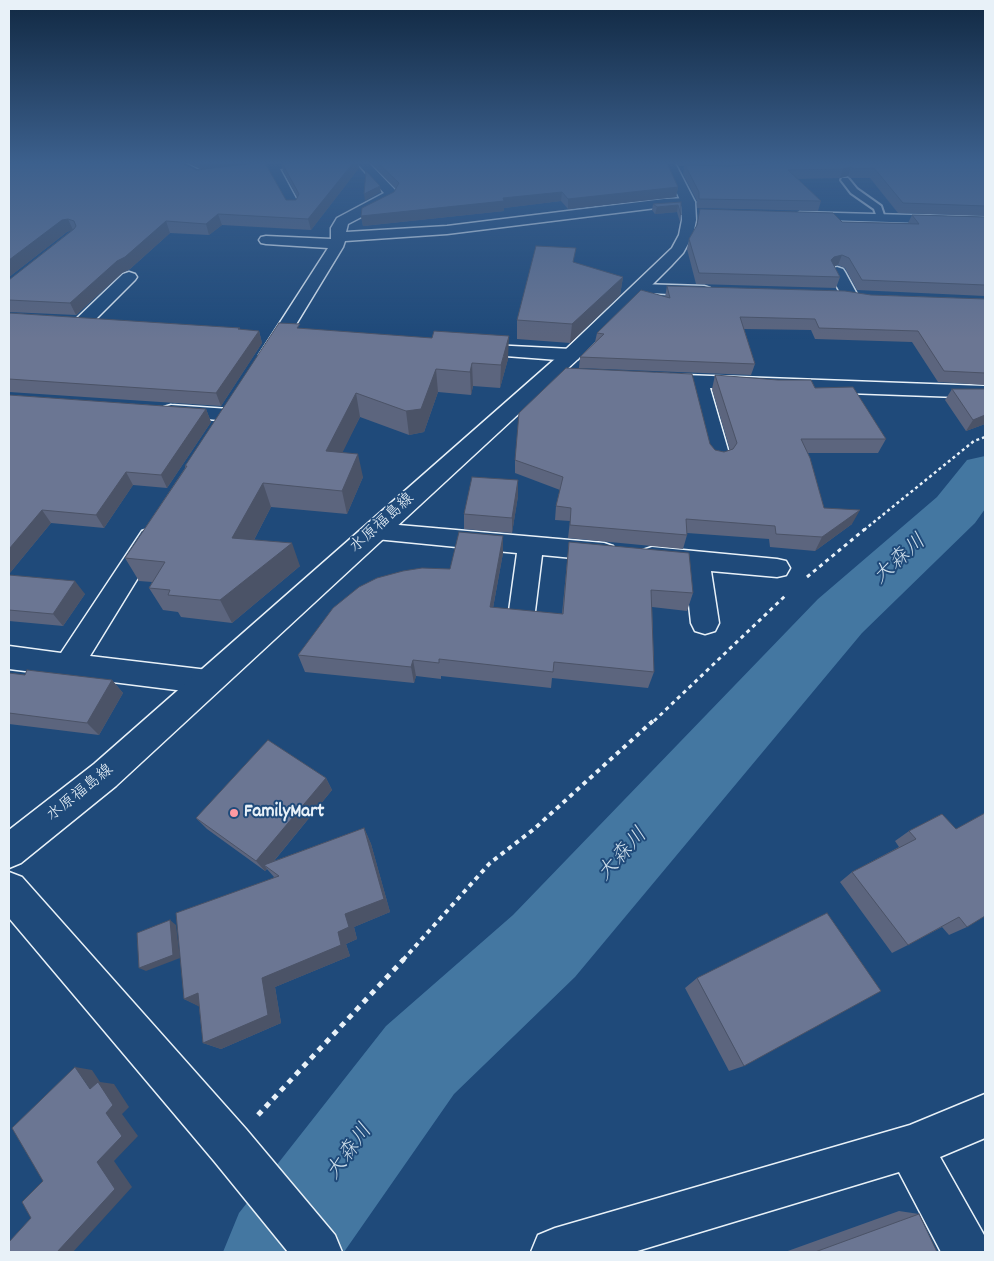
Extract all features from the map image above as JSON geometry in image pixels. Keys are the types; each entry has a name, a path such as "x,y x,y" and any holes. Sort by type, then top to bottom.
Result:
{"street":[{"path":"260,368 338,240 338,228 342,222"},
{"path":"266,240 338,240 513,222"},
{"name":"水原福島線","path":"9,851 105,776 548,376 574,366 639,289 678,250 686,235 689,222"},
{"path":"813,222 817,229"},
{"path":"961,222 972,234"},
{"path":"832,295 858,298 837,272"},
{"path":"82,323 128,277"},
{"path":"639,289 716,291"},
{"path":"63,322 102,324"},
{"path":"260,335 300,337"},
{"path":"454,348 574,366"},
{"path":"642,379 985,392"},
{"path":"698,381 719,457"},
{"path":"153,410 229,415"},
{"path":"68,666 160,524"},
{"path":"376,531 777,568"},
{"path":"522,611 531,545"},
{"path":"697,560 706,623"},
{"path":"9,658 208,682"},
{"path":"9,890 240,1157 318,1252"},
{"path":"555,1252 910,1147 985,1116"},
{"path":"910,1147 967,1252"}],"path":[{"path":"799,584 942,465 974,441 985,436"},
{"path":"240,1157 368,999 490,863 534,829 673,703 792,590"}],"building":[{"path":"9,222 60,222 9,260"},
{"path":"74,222 165,222 70,303 9,300 9,280 76,226"},
{"path":"177,222 209,222 206,224"},
{"path":"698,222 919,224 917,222 985,222 985,285 862,280 849,258 842,255 831,260 840,277 699,273 689,239"},
{"path":"536,246 576,248 573,262 623,277 572,324 517,320"},
{"path":"667,286 845,291 871,295 985,299 985,373 944,371 918,331 819,328 815,319 740,317 755,364 580,357 604,334 597,333 641,290 670,298"},
{"path":"9,313 240,328 238,329 259,331 216,393 9,379"},
{"path":"279,323 300,324 297,328 432,338 434,331 509,336 501,365 472,363 470,372 436,369 421,409 406,411 356,393 326,451 358,454 342,491 263,483 232,538 292,543 220,600 168,595 170,590 149,588 165,562 125,558"},
{"path":"566,368 692,374 710,444 715,450 724,452 733,449 737,443 715,375 778,380 811,380 815,388 853,387 886,439 801,439 810,458 824,508 860,510 822,537 776,534 775,526 686,519 687,535 570,525 571,508 556,506 563,477 515,460 519,413"},
{"path":"952,389 985,389 985,415 973,420"},
{"path":"9,395 206,409 161,475 126,472 96,515 42,510 9,549"},
{"path":"472,477 518,480 512,518 464,514"},
{"path":"459,532 503,536 490,607 563,614 569,542 689,553 693,593 651,590 654,672 554,662 553,672 439,659 439,663 413,660 411,667 298,655 333,608 359,587 377,578 403,571 422,568 450,569"},
{"path":"9,575 75,581 53,614 9,610"},
{"path":"27,670 112,680 87,723 9,713 9,673 25,675"},
{"path":"268,740 326,778 256,861 196,818"},
{"path":"985,813 985,916 967,927 959,917 908,945 852,872 916,839 909,831 942,814 956,829"},
{"path":"364,828 384,899 345,914 349,927 338,932 341,945 262,978 268,1015 203,1043 198,993 184,999 176,913 279,876 264,865"},
{"path":"827,913 881,991 744,1066 697,978"},
{"path":"170,920 173,955 139,968 137,933"},
{"path":"75,1067 90,1089 98,1082 113,1105 106,1113 122,1136 97,1162 115,1189 57,1252 9,1252 9,1242 31,1218 22,1202 43,1181 12,1128"},
{"path":"919,1214 937,1252 815,1252"}],"waterway":[{"name":"大森川","path":"278,1252 420,1060 544,946 840,616 956,510 985,472"}],"place":[{"name":"FamilyMart","path":"234,813"}]}
